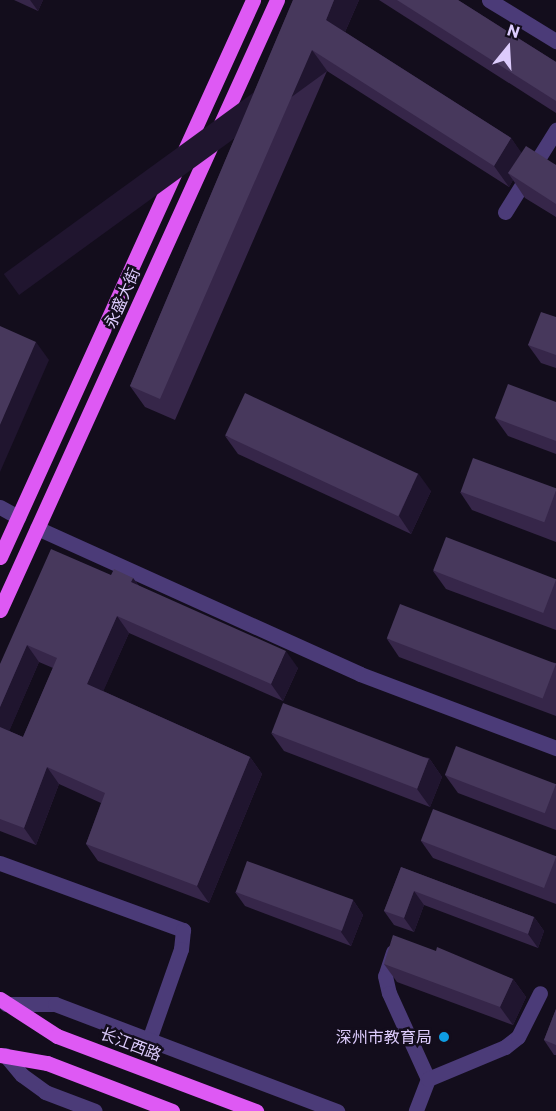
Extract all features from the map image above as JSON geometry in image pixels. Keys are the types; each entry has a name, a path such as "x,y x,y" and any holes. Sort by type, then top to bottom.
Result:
{"main road":[{"name":"永盛大街","path":"0,557 253,0"},
{"name":"永盛大街","path":"0,610 277,0"},
{"name":"长江西路","path":"3,1001 57,1036 256,1111"},
{"path":"2,1055 47,1063 172,1111"}],"street":[{"path":"489,0 556,41"},
{"path":"505,212 556,130"},
{"path":"0,507 18,517"},
{"path":"37,528 360,674 556,748"},
{"path":"0,863 183,930 181,949 149,1040"},
{"path":"398,938 385,976 389,993 428,1079 416,1111"},
{"path":"428,1079 504,1047 518,1037 540,993"},
{"path":"3,1001 55,1004 337,1111"},
{"path":"2,1055 22,1075 45,1092 95,1111"}],"building":[{"path":"293,0 334,0 326,20 511,138 494,166 312,50 160,399 130,386"},
{"path":"397,0 458,0 556,62 556,101"},
{"path":"526,146 556,165 556,204 508,173"},
{"path":"541,312 556,317 556,355 528,345"},
{"path":"0,326 36,342 0,425"},
{"path":"508,384 556,402 556,441 495,418"},
{"path":"245,393 418,474 398,516 225,436"},
{"path":"473,458 556,488 544,522 461,492"},
{"path":"446,537 556,579 543,613 433,571"},
{"path":"51,549 111,575 114,569 133,578 131,582 286,651 271,684 117,616 87,684 250,757 197,886 86,844 105,793 47,767 24,828 0,819 0,727 23,737 57,658 27,645 0,707 0,664"},
{"path":"400,604 556,664 543,698 387,639"},
{"path":"283,703 429,759 417,789 272,733"},
{"path":"456,746 556,784 545,813 445,775"},
{"path":"433,809 556,856 544,888 421,841"},
{"path":"247,861 353,900 342,931 236,892"},
{"path":"401,867 534,917 528,934 414,891 404,918 384,911"},
{"path":"393,935 436,951 437,947 513,979 500,1007 384,964"},
{"path":"556,1009 556,1045 544,1040"}],"place":[{"name":"深州市教育局","path":"444,1037"}]}
